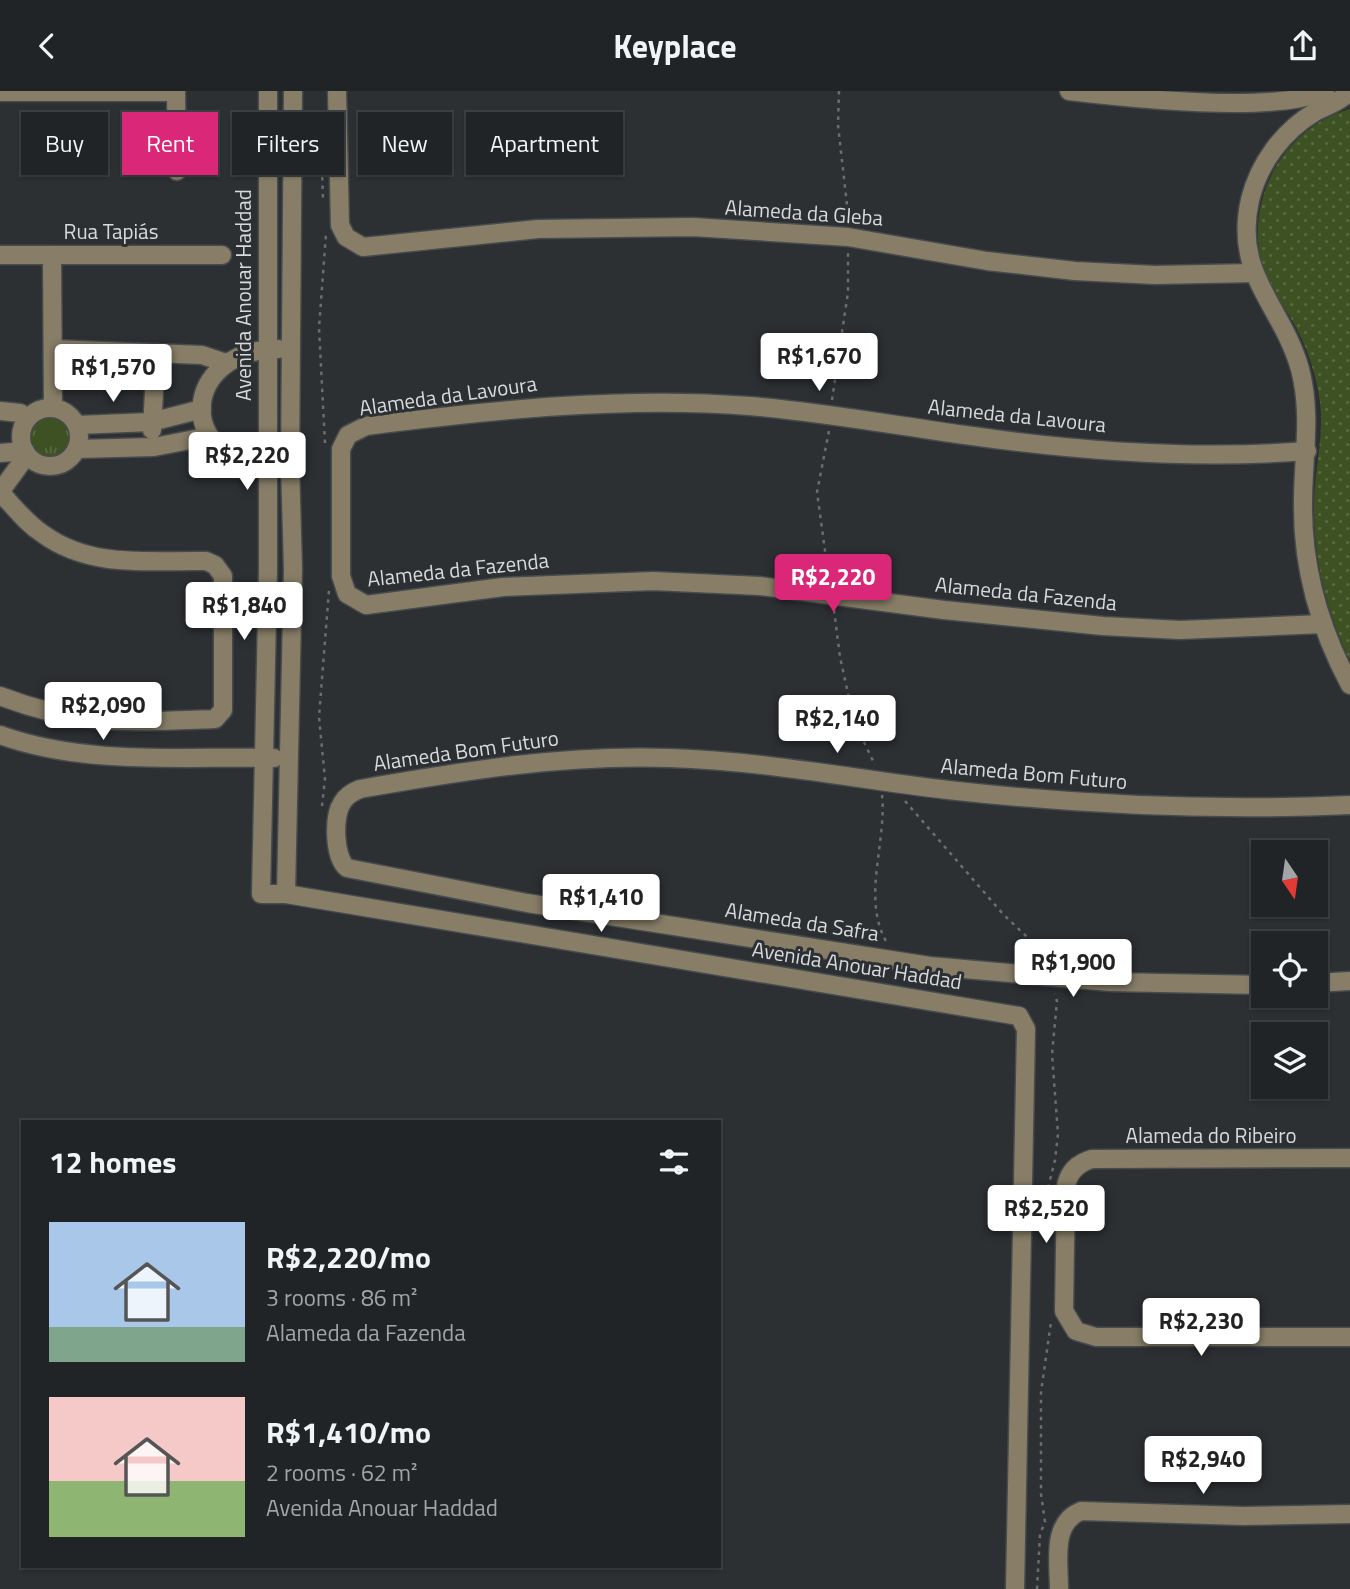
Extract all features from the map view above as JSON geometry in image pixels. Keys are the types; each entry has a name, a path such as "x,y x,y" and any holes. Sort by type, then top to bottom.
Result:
{"street":[{"name":"Avenida Anouar Haddad","path":"268,91 268,569 261,894 286,894 1020,1016 1026,1029 1015,1589"},
{"path":"286,894 293,569 290,464 293,91"},
{"name":"Alameda da Gleba","path":"338,91 340,225 351,242 369,248 538,229 641,227 848,237 987,261 1075,271 1155,275 1254,274"},
{"path":"1069,91 1181,99 1278,101 1325,91"},
{"path":"0,92 176,92 176,112"},
{"path":"1347,93 1301,121 1279,142 1262,167 1248,215 1248,247 1254,274 1299,367 1307,408 1304,528 1310,577 1323,624 1350,685"},
{"name":"Rua Tapiás","path":"0,255 222,255"},
{"path":"52,255 53,408"},
{"path":"53,349 212,356 226,363"},
{"path":"212,440 202,409 206,388 226,363 245,353 293,349"},
{"path":"154,447 151,422 155,408 156,353"},
{"name":"Alameda da Lavoura","path":"352,598 344,588 341,576 341,449 348,435 359,428 378,424 492,410 590,403 689,403 831,414 965,435 1082,448 1227,454 1307,451"},
{"path":"53,408 67,414 77,425 77,449 67,460 54,466 39,464 26,453 21,438 28,418 39,410 53,408"},
{"path":"77,425 151,422 202,409"},
{"path":"0,411 28,418"},
{"path":"77,449 154,447 200,438 212,440 237,460 290,464"},
{"path":"0,453 26,453"},
{"path":"0,697 62,716 104,722 215,719 223,710 223,576 215,565 206,561 115,561 84,555 40,533 0,492 26,453"},
{"name":"Alameda da Fazenda","path":"352,598 373,605 503,587 627,581 747,585 1012,618 1128,627 1193,630 1323,624"},
{"path":"0,735 33,747 128,757 289,759"},
{"name":"Alameda Bom Futuro","path":"340,861 338,811 344,799 360,789 457,772 538,762 618,757 754,763 1013,797 1141,806 1350,805"},
{"name":"Alameda da Safra","path":"340,861 352,870 527,903 1055,987 1251,985"},
{"path":"1328,982 1350,981"},
{"name":"Alameda do Ribeiro","path":"1350,1158 1092,1159 1074,1168 1066,1186 1064,1311 1070,1325 1082,1334 1096,1337 1350,1336"},
{"path":"1059,1589 1060,1532 1070,1517 1088,1511 1243,1516 1350,1514"}],"path":[{"path":"839,91 838,125 850,212 848,292 817,492 840,657 854,721 881,781 884,815 875,908 879,929 890,947"},
{"path":"323,175 324,205"},
{"path":"326,453 319,328 327,225"},
{"path":"322,810 325,779 319,717 330,582"},
{"path":"881,781 904,800 1003,914 1058,967 1055,987"}],"green space":[{"path":"1350,109 1350,661 1328,603 1316,543 1314,502 1321,427 1318,392 1303,341 1266,277 1259,251 1258,224 1262,199 1285,153 1303,134 1325,119"},
{"path":"50,414 65,421 72,436 65,451 50,458 35,451 28,436 35,421"}]}
